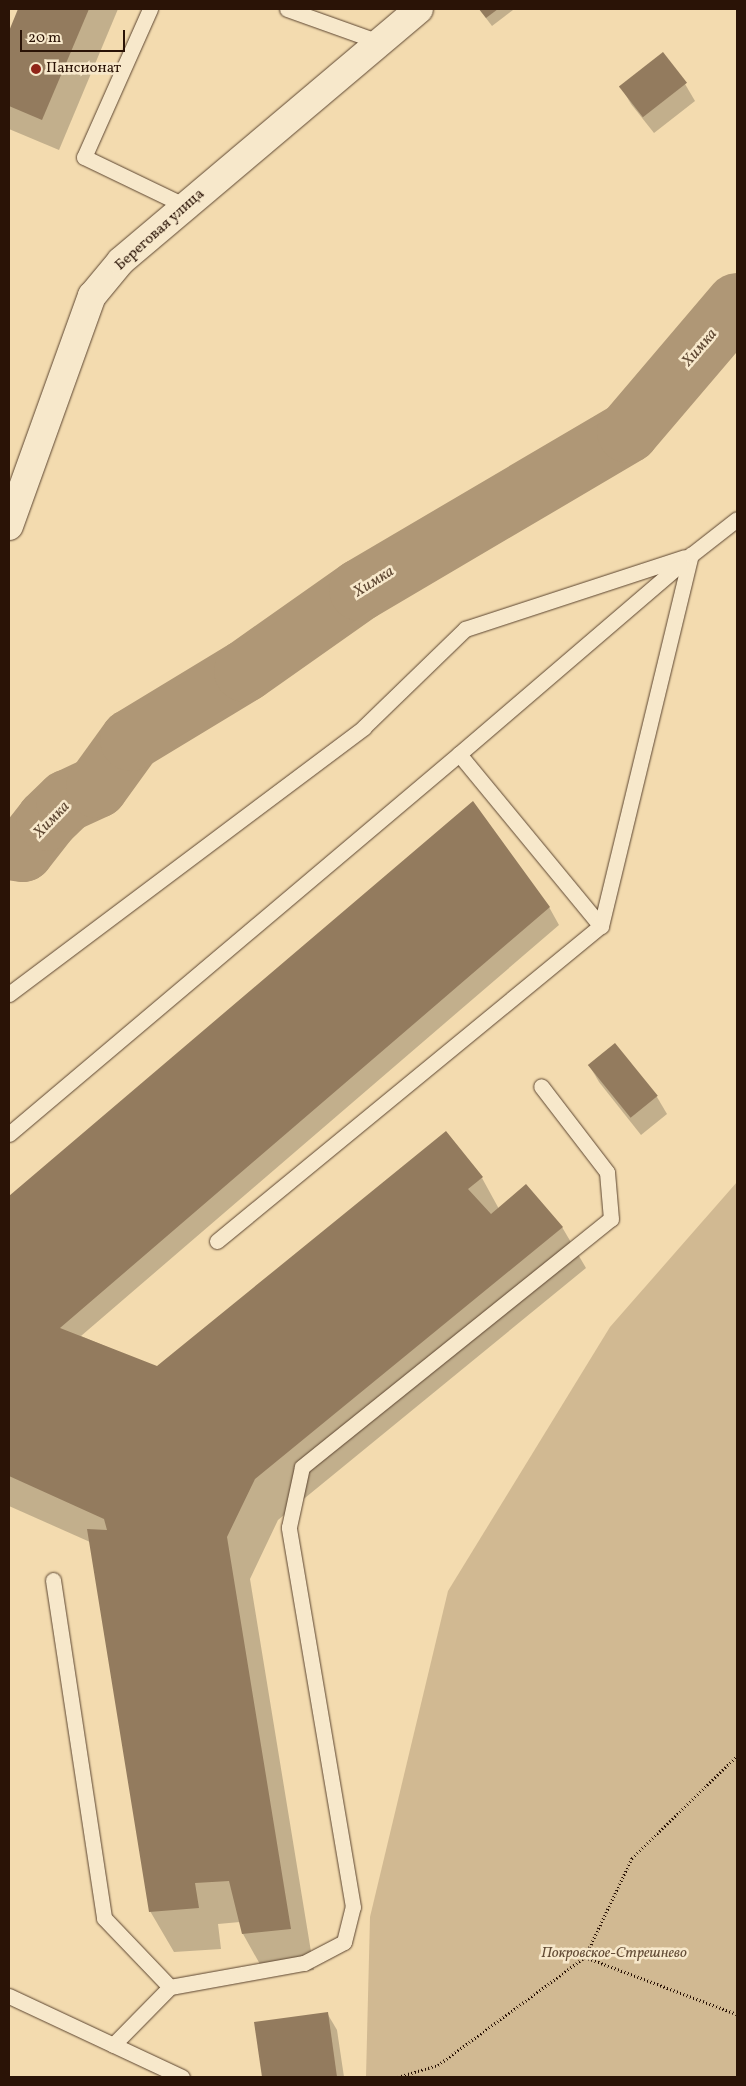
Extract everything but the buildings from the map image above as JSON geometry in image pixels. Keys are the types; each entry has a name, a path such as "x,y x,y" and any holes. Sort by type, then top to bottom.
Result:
{"street":[{"name":"Береговая улица","path":"9,526 92,296 121,261 419,9"}],"lane":[{"path":"150,9 84,157 186,206"},
{"path":"287,9 379,42"},
{"path":"9,1134 459,754 691,555 737,520"},
{"path":"217,1241 601,926 691,555"},
{"path":"9,994 364,727 465,629 691,555"},
{"path":"459,754 601,926"},
{"path":"113,2045 170,1987 304,1963 344,1942 353,1907 289,1527 302,1467 611,1218 607,1172 540,1086"},
{"path":"54,1580 104,1918 170,1987"},
{"path":"9,1996 182,2077"}],"path":[{"path":"398,2077 438,2065 585,1957 632,1858 737,1756"},
{"path":"585,1957 737,2014"}],"green space":[{"name":"Покровское-Стрешнево","path":"737,1182 737,2077 366,2077 370,1917 448,1591 610,1327"}],"waterway":[{"name":"Химка","path":"9,849 23,851 47,820 67,801 97,787 131,740 245,671 360,590 628,432 737,304"}],"place":[{"name":"Пансионат","path":"36,69"}]}
